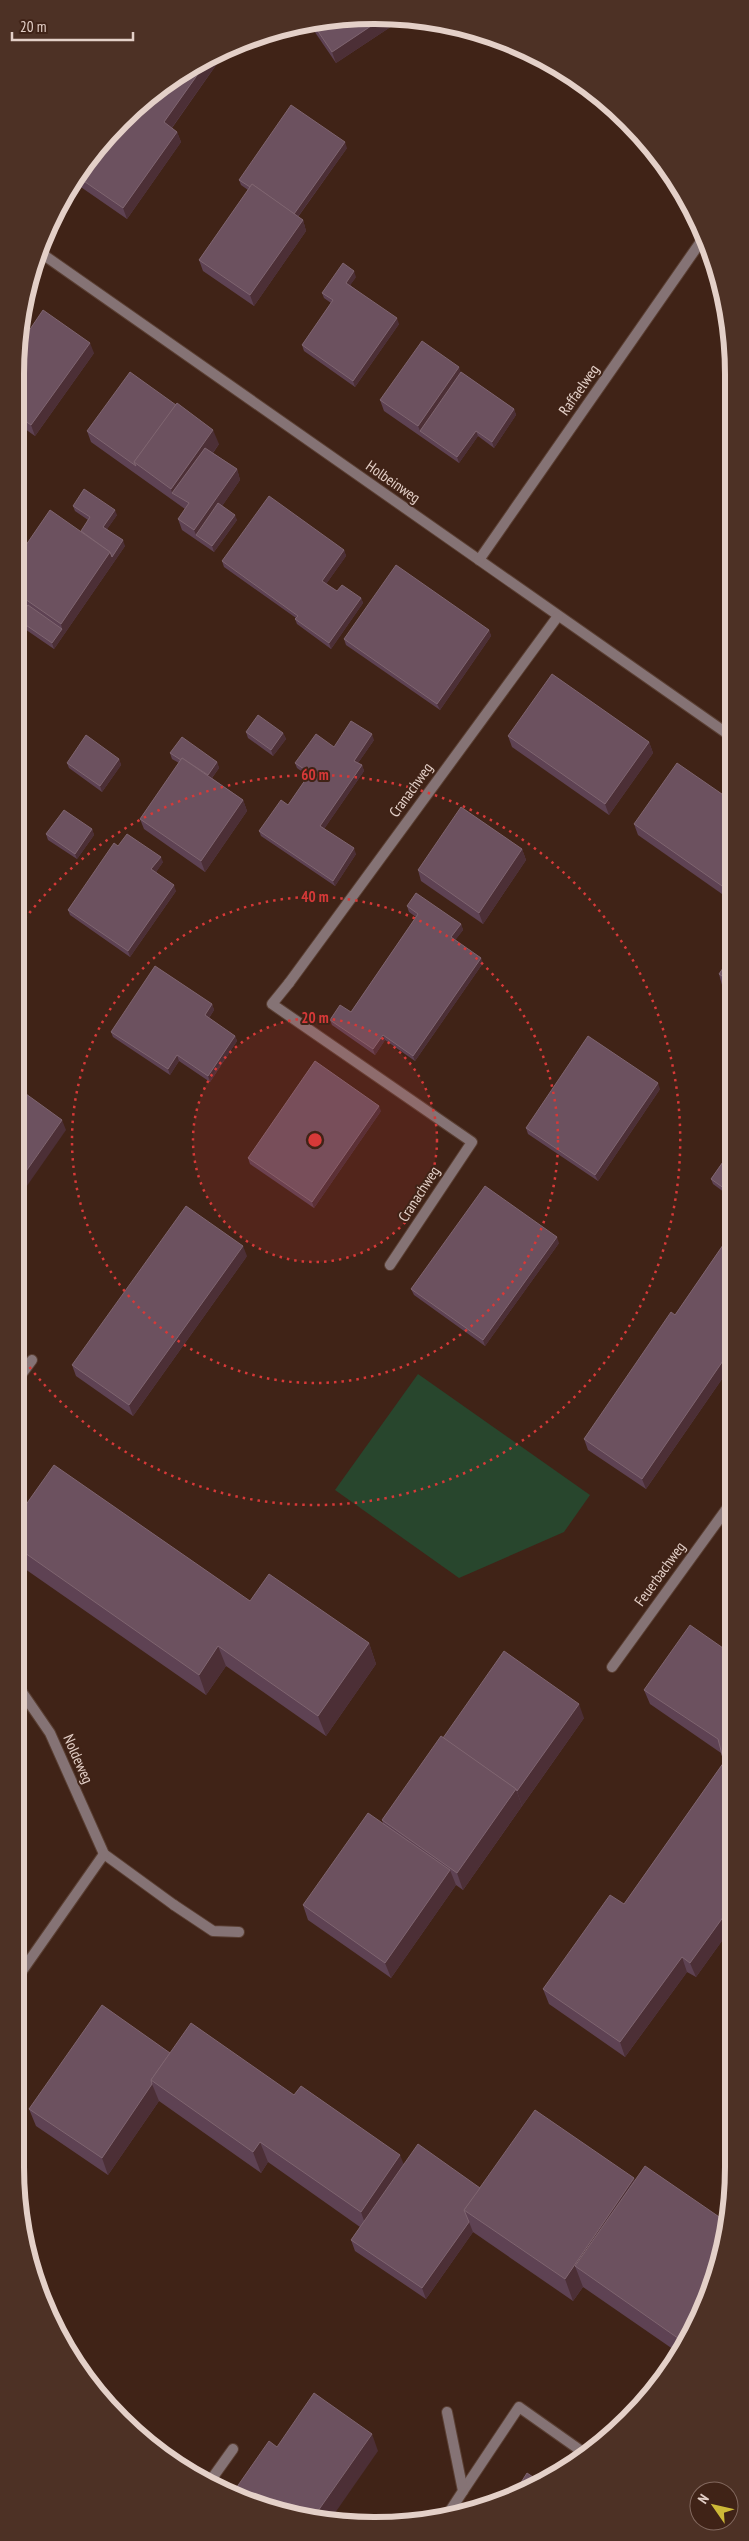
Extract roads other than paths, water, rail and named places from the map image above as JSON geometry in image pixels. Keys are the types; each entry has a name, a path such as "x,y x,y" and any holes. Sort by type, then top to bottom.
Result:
{"street":[{"name":"Raffaelweg","path":"479,560 700,243"},
{"name":"Holbeinweg","path":"44,255 725,732"},
{"name":"Cranachweg","path":"390,1265 472,1142 272,1004 558,616"},
{"path":"24,1371 32,1360"},
{"name":"Feuerbachweg","path":"612,1667 725,1511"},
{"name":"Noldeweg","path":"24,1695 50,1733 104,1854 213,1931 239,1932"},
{"path":"24,1968 104,1854"},
{"path":"451,2509 519,2407 581,2450"},
{"path":"447,2412 463,2491"},
{"path":"213,2478 233,2449"}]}
